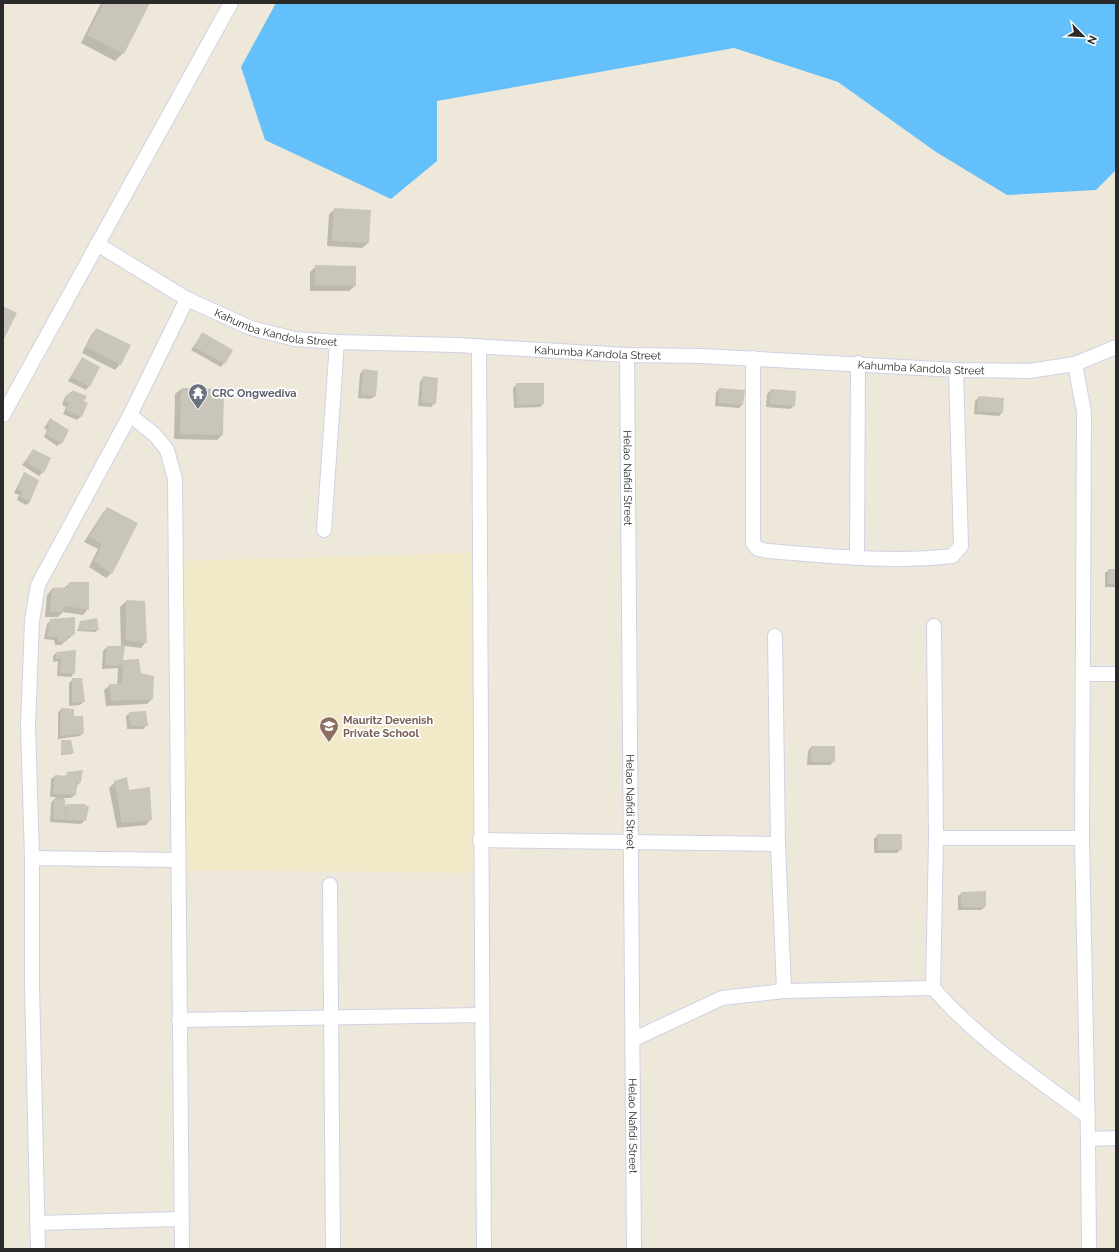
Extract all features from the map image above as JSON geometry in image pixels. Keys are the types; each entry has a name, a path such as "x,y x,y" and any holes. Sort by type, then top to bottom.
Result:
{"street":[{"path":"3,415 231,3"},
{"name":"Kahumba Kandola Street","path":"98,244 187,299 251,328 295,339 337,342 479,346 627,355 753,358 858,363 956,370 1029,370 1076,364 1116,347"},
{"path":"38,1249 32,984 32,858 28,725 32,621 38,585 130,415 187,299"},
{"path":"324,530 337,342"},
{"path":"479,346 481,646 480,840 484,1249"},
{"name":"Helao Nafidi Street","path":"627,355 634,1249"},
{"path":"753,358 753,543 758,549 768,551 857,558 924,559 952,556 960,546 956,370"},
{"path":"857,558 858,363"},
{"path":"1076,364 1084,412 1082,838 1088,1117 1089,1249"},
{"path":"130,415 155,435 167,450 175,479 177,860 182,1249"},
{"path":"934,626 936,838 933,988 949,1007 981,1037 1088,1117"},
{"path":"775,636 778,844 784,991"},
{"path":"1083,674 1116,674"},
{"path":"936,838 1082,838"},
{"path":"480,840 778,844"},
{"path":"32,858 177,860"},
{"path":"330,885 333,1249"},
{"path":"632,1040 722,998 784,991 933,988"},
{"path":"179,1020 482,1015"},
{"path":"1088,1139 1116,1138"},
{"path":"37,1223 181,1219"}],"shaded area":[{"name":"Mauritz Devenish Private School","path":"479,553 480,873 177,870 176,561"}],"water":[{"path":"276,3 1116,3 1116,170 1096,190 1007,195 936,152 838,82 734,48 437,101 437,161 391,199 265,140 241,67"}],"building":[{"path":"104,3 150,3 124,54 87,35"},
{"path":"334,208 371,210 369,243 332,241"},
{"path":"315,265 356,266 356,286 315,285"},
{"path":"3,306 17,313 3,341"},
{"path":"96,328 131,345 121,365 86,347"},
{"path":"202,332 233,350 225,364 194,347"},
{"path":"82,357 100,367 90,387 71,377"},
{"path":"363,369 378,371 376,396 361,395"},
{"path":"423,376 438,378 436,404 421,402"},
{"path":"516,383 544,383 544,404 517,405"},
{"path":"181,388 224,389 223,435 180,434"},
{"path":"719,388 745,390 743,405 718,403"},
{"path":"771,389 796,391 795,406 769,404"},
{"path":"72,390 87,396 84,401 88,403 82,417 66,410 69,403 65,401 68,393 72,393"},
{"path":"979,396 1004,398 1003,413 977,411"},
{"path":"50,418 69,430 62,444 46,434 50,426 47,424"},
{"path":"33,449 51,458 44,473 25,461"},
{"path":"24,472 39,480 30,502 20,497 22,491 17,489"},
{"path":"107,507 138,523 112,574 94,561 102,544 89,537"},
{"path":"1108,569 1116,569 1116,584 1108,584"},
{"path":"69,582 89,582 89,610 67,606 63,607 64,612 50,612 52,588 68,587"},
{"path":"126,600 145,601 147,643 126,640"},
{"path":"75,617 75,634 67,637 66,642 59,642 57,637 47,636 50,619"},
{"path":"97,618 99,630 78,630 80,621"},
{"path":"107,646 125,646 123,660 139,659 141,673 154,676 153,699 111,701 109,684 122,684 123,665 105,666"},
{"path":"76,650 75,674 60,673 61,658 56,659 56,652"},
{"path":"72,678 82,678 85,702 72,703"},
{"path":"61,708 74,709 74,716 83,716 84,733 61,736"},
{"path":"146,711 148,726 130,726 129,712"},
{"path":"61,740 71,740 74,753 62,754"},
{"path":"811,746 835,746 835,762 811,762"},
{"path":"83,770 81,782 77,783 76,795 53,794 55,775 67,776 67,772"},
{"path":"127,777 129,790 150,787 152,820 122,823 114,781"},
{"path":"54,798 65,799 66,815 67,804 84,804 89,807 86,821 53,819"},
{"path":"877,834 902,834 902,850 878,850"},
{"path":"986,891 986,907 961,907 961,892"}],"place":[{"name":"CRC Ongwediva","path":"198,410"},
{"name":"Mauritz Devenish Private School","path":"329,743"}]}
